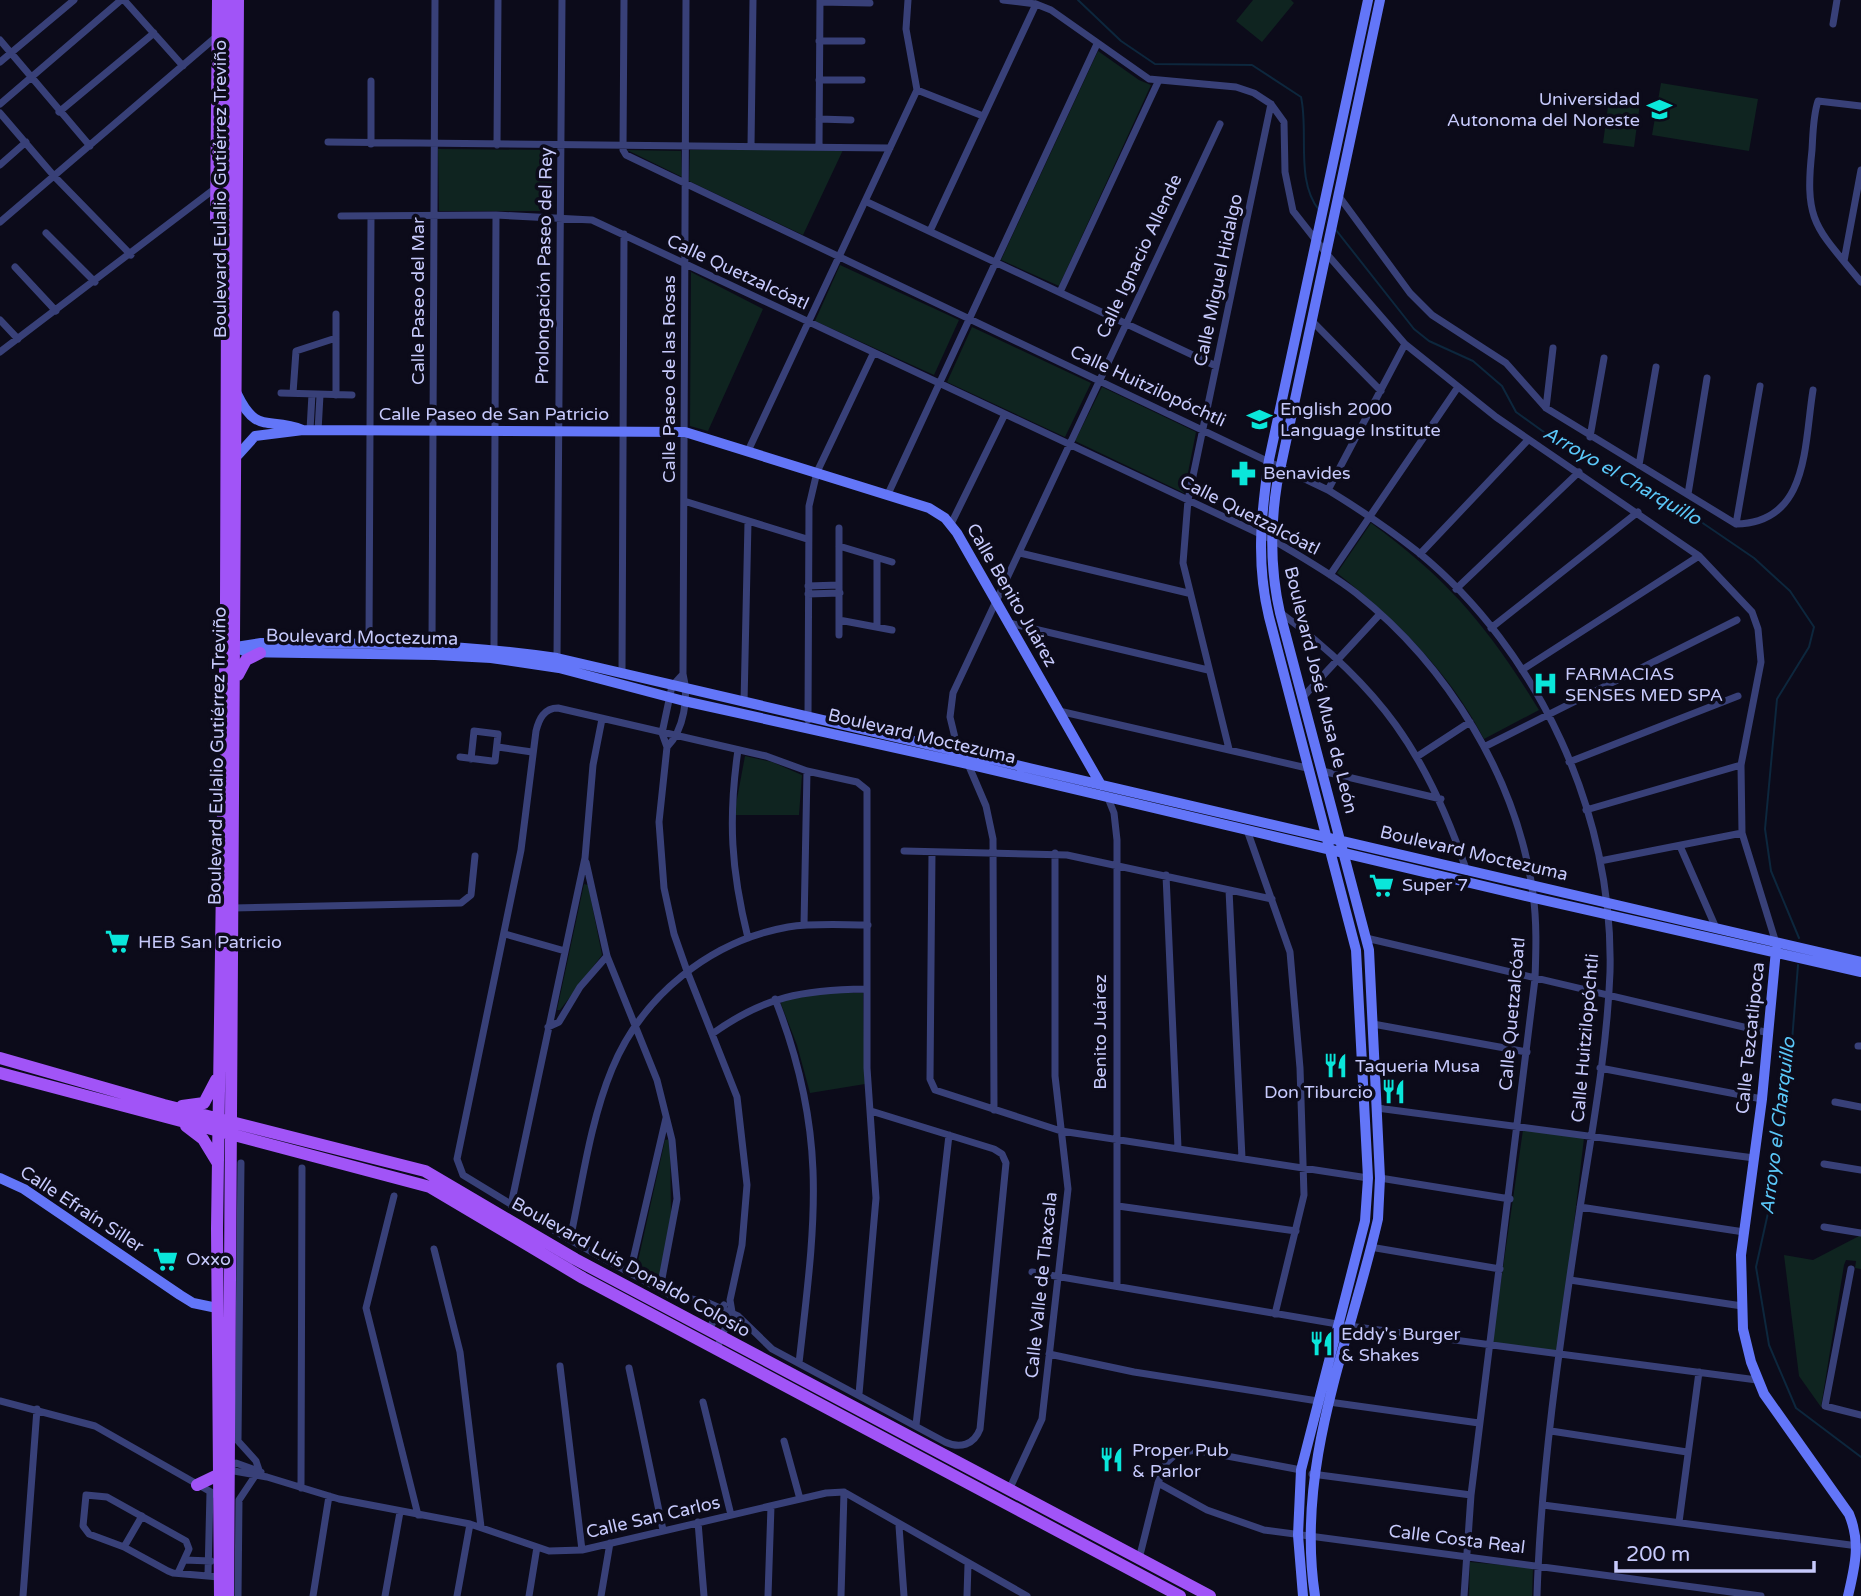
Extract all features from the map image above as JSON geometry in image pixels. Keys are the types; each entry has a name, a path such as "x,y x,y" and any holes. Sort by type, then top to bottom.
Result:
{"main road":[{"name":"Boulevard Eulalio Gutiérrez Treviño","path":"218,0 222,32 222,184 216,219 226,219 226,604 230,680 233,908 233,988 225,1127"},
{"name":"Boulevard Eulalio Gutiérrez Treviño","path":"222,32 228,0"},
{"name":"Boulevard Eulalio Gutiérrez Treviño","path":"228,1596 230,1161 219,1074 219,997 230,680 236,648 238,0"},
{"name":"Boulevard José Musa de León","path":"1303,1596 1301,1470 1343,1325 1365,1221 1368,1178 1358,963 1265,601 1259,534 1269,460 1322,244 1368,0"},
{"name":"Boulevard José Musa de León","path":"1343,1325 1378,1219 1380,1178 1366,938 1280,612 1273,577 1271,539 1281,465 1313,322 1322,244 1334,212 1332,195 1380,0"},
{"name":"Calle Paseo de San Patricio","path":"237,394 247,414 256,421 310,430"},
{"name":"Calle Paseo de San Patricio","path":"237,455 255,436 310,430 685,432"},
{"name":"Calle Benito Juárez","path":"685,432 929,508 951,524 1100,782"},
{"path":"226,604 230,638 236,648"},
{"name":"Boulevard Moctezuma","path":"236,648 261,643 432,644 494,648 557,658 622,674 671,692 684,701 968,764 1607,915 1776,949"},
{"name":"Boulevard Moctezuma","path":"236,648 260,653 491,658 559,668 671,692 687,689 1100,782 1606,902 1717,929 1776,949"},
{"path":"230,680 242,664 260,653"},
{"name":"Benito Juárez","path":"1100,782 1108,798"},
{"path":"1776,949 1861,962"},
{"path":"1776,949 1861,972"},
{"name":"Calle Tezcatlipoca","path":"1776,949 1762,1099 1741,1255 1743,1329 1757,1380 1781,1422 1849,1514 1856,1530 1858,1546 1848,1596"},
{"path":"219,997 233,988"},
{"name":"Boulevard Luis Donaldo Colosio","path":"0,1058 164,1105 225,1127 253,1141 430,1187 583,1278 706,1335"},
{"path":"0,1067 49,1080 54,1074"},
{"name":"Boulevard Luis Donaldo Colosio","path":"0,1073 181,1122 225,1127 425,1171 719,1343 1003,1503 1180,1596"},
{"path":"164,1105 191,1106 204,1103 211,1095 219,1074"},
{"path":"181,1122 230,1161 241,1144 253,1141"},
{"name":"Boulevard Eulalio Gutiérrez Treviño","path":"220,1596 214,1576 214,1494 218,1476 217,1308 230,1161"},
{"name":"Calle Efraín Siller","path":"0,1178 24,1189 180,1296 193,1303 217,1308"},
{"path":"230,1277 217,1308 225,1316 230,1385"},
{"name":"Boulevard Luis Donaldo Colosio","path":"719,1343 1009,1489 1210,1596"},
{"name":"Boulevard José Musa de León","path":"1315,1596 1304,1535 1323,1401"},
{"path":"197,1485 218,1476 229,1466 218,1443"},
{"path":"214,1494 223,1502 228,1521"}],"street":[{"path":"0,62 74,0"},
{"path":"0,104 123,0 183,66"},
{"name":"Calle Paseo del Mar","path":"432,644 435,0"},
{"path":"497,145 498,0"},
{"name":"Prolongación Paseo del Rey","path":"557,658 562,0"},
{"path":"623,146 624,0"},
{"name":"Calle Paseo de las Rosas","path":"678,737 687,689 683,674 687,0"},
{"path":"751,146 753,0"},
{"path":"748,451 917,90 906,29 908,0"},
{"path":"1003,0 1036,4 1051,10 1141,75 1158,82 1236,88 1254,93 1271,104"},
{"path":"1833,24 1837,0"},
{"path":"819,146 820,1 870,3"},
{"path":"930,231 1036,4"},
{"path":"0,222 222,32"},
{"path":"59,113 154,33"},
{"path":"0,40 59,113 90,146"},
{"path":"820,41 862,41"},
{"path":"888,494 1097,44"},
{"path":"819,79 862,80"},
{"path":"371,81 371,144"},
{"path":"1060,292 1158,82"},
{"path":"917,90 983,116"},
{"path":"1861,106 1819,100 1808,199 1816,223 1861,282"},
{"name":"Calle Tezcatlipoca","path":"1271,104 1284,122 1284,172 1293,211 1405,344 1528,440 1638,512 1699,556 1752,612 1758,629 1761,662 1741,765 1742,833 1776,949"},
{"name":"Calle Miguel Hidalgo","path":"1229,749 1188,593 1182,546 1188,500 1271,104"},
{"path":"0,113 54,176 131,255"},
{"path":"819,120 851,120"},
{"name":"Calle Ignacio Allende","path":"958,750 950,718 953,693 1124,323 1220,124"},
{"path":"0,164 26,142"},
{"path":"328,142 890,148"},
{"name":"Calle Huitzilopóchtli","path":"623,146 626,155 686,186 1328,489 1420,554 1491,628 1522,670 1548,714 1586,810 1600,861 1607,915 1608,995 1592,1137 1560,1355 1543,1504 1537,1596"},
{"path":"1844,261 1861,170"},
{"path":"0,352 222,184"},
{"path":"1332,195 1420,305 1506,363 1546,408 1736,524 1767,519 1781,510 1789,499 1800,474 1813,390"},
{"path":"865,201 1216,366"},
{"path":"494,648 496,215"},
{"name":"Calle Quetzalcóatl","path":"341,216 561,216 592,220 1004,416 1271,539 1330,575 1380,614 1425,661 1470,722 1484,747 1512,812 1534,898 1535,979 1510,1199 1479,1423 1464,1557 1464,1596"},
{"path":"369,643 371,216"},
{"path":"46,233 95,282"},
{"path":"622,674 624,234"},
{"path":"15,267 56,311"},
{"path":"336,314 336,395"},
{"path":"0,320 18,339"},
{"path":"1313,322 1381,391"},
{"path":"293,393 294,353 336,338"},
{"path":"1328,489 1405,344"},
{"path":"1546,408 1553,348"},
{"path":"808,728 808,506 817,472 873,354"},
{"path":"1590,437 1604,358"},
{"path":"1639,465 1656,367"},
{"path":"1688,494 1707,378"},
{"path":"1736,524 1760,386"},
{"path":"1330,575 1458,387"},
{"path":"281,393 352,396"},
{"path":"310,430 316,394"},
{"path":"951,524 1004,416"},
{"path":"1420,554 1528,440"},
{"path":"1456,589 1579,472"},
{"path":"684,501 807,539"},
{"path":"1491,628 1638,512"},
{"path":"744,703 748,522"},
{"path":"839,528 839,635"},
{"path":"839,546 892,562"},
{"path":"1020,553 1188,593"},
{"path":"1522,670 1699,556"},
{"path":"877,558 877,627"},
{"path":"808,590 839,589"},
{"path":"1280,612 1338,659 1384,707 1418,756 1441,799 1466,869"},
{"path":"1303,697 1380,614"},
{"path":"839,620 892,631"},
{"path":"1484,747 1737,620"},
{"path":"1009,623 1208,670"},
{"path":"683,674 671,692 663,733 667,747 659,803 660,856 670,918 687,971 737,1097 745,1153 745,1218 730,1300 732,1312 719,1343"},
{"path":"1569,762 1738,696"},
{"path":"859,1394 876,1198 866,989 869,800 864,786 807,771 766,756 558,708 548,709 538,724 532,752 525,826 457,1159 459,1170 468,1179 511,1205 630,1273 680,1299 704,1301 732,1312 745,1320 764,1343 950,1445 961,1446 974,1440 980,1429 1007,1169 1005,1158 994,1149 872,1111"},
{"path":"1059,710 1307,768"},
{"path":"511,1205 586,858 593,765 602,719"},
{"path":"1418,756 1470,722"},
{"path":"460,757 471,759 494,761 498,747 497,733 475,731 471,759"},
{"path":"667,747 678,737"},
{"path":"498,747 532,752"},
{"path":"738,750 731,798 730,842 738,897 748,938"},
{"path":"968,764 989,816 994,852 995,1110"},
{"path":"1586,810 1741,765"},
{"path":"804,925 807,771"},
{"path":"1322,771 1441,799"},
{"name":"Benito Juárez","path":"1108,798 1117,826 1117,1286"},
{"path":"1247,830 1287,937 1293,968 1305,1167 1296,1231 1275,1314"},
{"path":"1600,861 1742,833"},
{"path":"1680,846 1717,929"},
{"path":"904,851 1055,853 1272,899"},
{"path":"932,852 932,1087 1061,1130 1368,1178"},
{"name":"Calle Valle de Tlaxcala","path":"1003,1503 1041,1419 1068,1189 1055,1076 1055,853"},
{"path":"233,908 461,903 471,895 474,856"},
{"path":"586,858 607,956 657,1080 667,1114 676,1167 677,1199 660,1289"},
{"path":"1166,875 1178,1149"},
{"path":"1229,890 1242,1158"},
{"path":"570,1240 604,1091 634,1027 687,971 748,938 804,925 868,925"},
{"path":"505,934 565,951"},
{"path":"1366,938 1769,1033"},
{"path":"548,1027 559,1022 580,987 607,956"},
{"path":"712,1034 744,1013 775,999 806,991 866,989"},
{"path":"775,999 799,1064 814,1158 815,1218 799,1363"},
{"path":"1373,1024 1527,1052"},
{"path":"1600,1068 1762,1099"},
{"path":"1835,1102 1861,1107"},
{"path":"1377,1108 1754,1158"},
{"path":"630,1273 667,1114"},
{"path":"916,1425 949,1135"},
{"name":"Calle San Carlos","path":"230,1161 239,1441 256,1461 258,1474 329,1496 418,1516 470,1524 537,1548 558,1552 582,1550 800,1499 844,1492"},
{"path":"1824,1164 1861,1170"},
{"path":"301,1488 302,1168"},
{"path":"1380,1178 1510,1199"},
{"path":"394,1196 366,1308 418,1516"},
{"path":"1118,1206 1296,1231"},
{"path":"1580,1207 1744,1232"},
{"path":"1824,1227 1861,1233"},
{"path":"1370,1247 1500,1269"},
{"path":"434,1249 461,1359 481,1527"},
{"path":"1851,1269 1825,1406 1861,1415"},
{"path":"1032,1272 1343,1325 1757,1380"},
{"path":"1570,1280 1742,1306"},
{"path":"706,1335 720,1307 730,1300"},
{"path":"1049,1354 1134,1372 1479,1423"},
{"path":"560,1366 582,1550"},
{"path":"629,1368 663,1530"},
{"path":"1679,1522 1699,1372"},
{"path":"0,1401 102,1429 214,1494"},
{"path":"703,1402 731,1516"},
{"path":"23,1596 37,1409"},
{"path":"1551,1432 1687,1452"},
{"path":"784,1441 800,1499"},
{"path":"1133,1570 1140,1557 1158,1483 1170,1459 1188,1450 1301,1470"},
{"path":"229,1466 236,1464 258,1474 239,1500 238,1596"},
{"path":"1312,1474 1471,1495"},
{"name":"Calle Costa Real","path":"1158,1483 1225,1518 1264,1530 1761,1596"},
{"path":"844,1492 899,1526 1027,1596"},
{"path":"841,1596 844,1492"},
{"path":"178,1573 188,1543 97,1494 90,1494 84,1499 85,1530 94,1537 124,1547 168,1571 178,1573 214,1576"},
{"path":"313,1596 329,1496"},
{"path":"1543,1504 1858,1546"},
{"path":"768,1596 771,1506"},
{"path":"385,1596 400,1512"},
{"path":"124,1547 142,1516"},
{"path":"698,1522 704,1596"},
{"path":"457,1596 470,1524"},
{"path":"899,1526 904,1596"},
{"path":"601,1596 610,1543"},
{"path":"528,1596 537,1548"},
{"path":"184,1560 214,1561"},
{"path":"967,1596 968,1564"}],"green space":[{"path":"1253,0 1291,0 1294,3 1262,42 1236,21"},
{"path":"1098,51 1139,80 1151,85 1059,286 1001,260"},
{"path":"1661,83 1758,99 1749,151 1652,135"},
{"path":"1610,92 1641,96 1634,147 1603,143"},
{"path":"438,149 552,150 552,211 439,211"},
{"path":"627,150 681,151 682,177"},
{"path":"690,150 843,150 803,235 689,181"},
{"path":"840,265 959,320 934,375 815,321"},
{"path":"691,272 763,309 708,431 690,426"},
{"path":"972,327 1091,383 1065,437 947,382"},
{"path":"1102,387 1196,432 1184,493 1075,441"},
{"path":"1371,523 1423,565 1466,607 1502,654 1539,710 1484,739 1455,691 1420,648 1380,609 1337,573"},
{"path":"745,756 772,762 802,775 799,815 734,815"},
{"path":"584,884 588,885 602,955 560,1010 557,1010"},
{"path":"823,993 863,993 865,1084 810,1093 797,1045 781,1004 782,1001"},
{"path":"1523,1130 1584,1138 1559,1351 1492,1343"},
{"path":"670,1139 671,1214 660,1278 656,1280 636,1270 665,1140"},
{"path":"1861,1235 1861,1269 1855,1268 1856,1261 1846,1260 1844,1265 1821,1407 1799,1376 1784,1255 1813,1260"},
{"path":"1470,1562 1533,1568 1532,1596 1469,1596"}],"waterway":[{"name":"Arroyo el Charquillo","path":"1078,0 1121,41 1155,64 1252,65 1301,97 1307,185 1319,210"},
{"name":"Arroyo el Charquillo","path":"1336,230 1414,329 1429,341 1473,361 1502,386 1516,412 1548,435 1589,461 1688,513 1754,558 1790,591 1814,627 1809,647 1777,699 1765,829 1771,871 1799,938"},
{"name":"Arroyo el Charquillo","path":"1798,965 1792,1041 1772,1195 1756,1267 1769,1345 1796,1408 1861,1457"}],"place":[{"name":"Universidad Autonoma del Noreste","path":"1660,109"},
{"name":"English 2000 Language Institute","path":"1260,419"},
{"name":"Benavides","path":"1243,473"},
{"name":"FARMACIAS SENSES MED SPA","path":"1545,684"},
{"name":"Super 7","path":"1382,885"},
{"name":"HEB San Patricio","path":"118,942"},
{"name":"Taqueria Musa","path":"1335,1066"},
{"name":"Don Tiburcio","path":"1393,1092"},
{"name":"Oxxo","path":"166,1259"},
{"name":"Eddy's Burger & Shakes","path":"1321,1344"},
{"name":"Proper Pub & Parlor","path":"1112,1460"}]}
